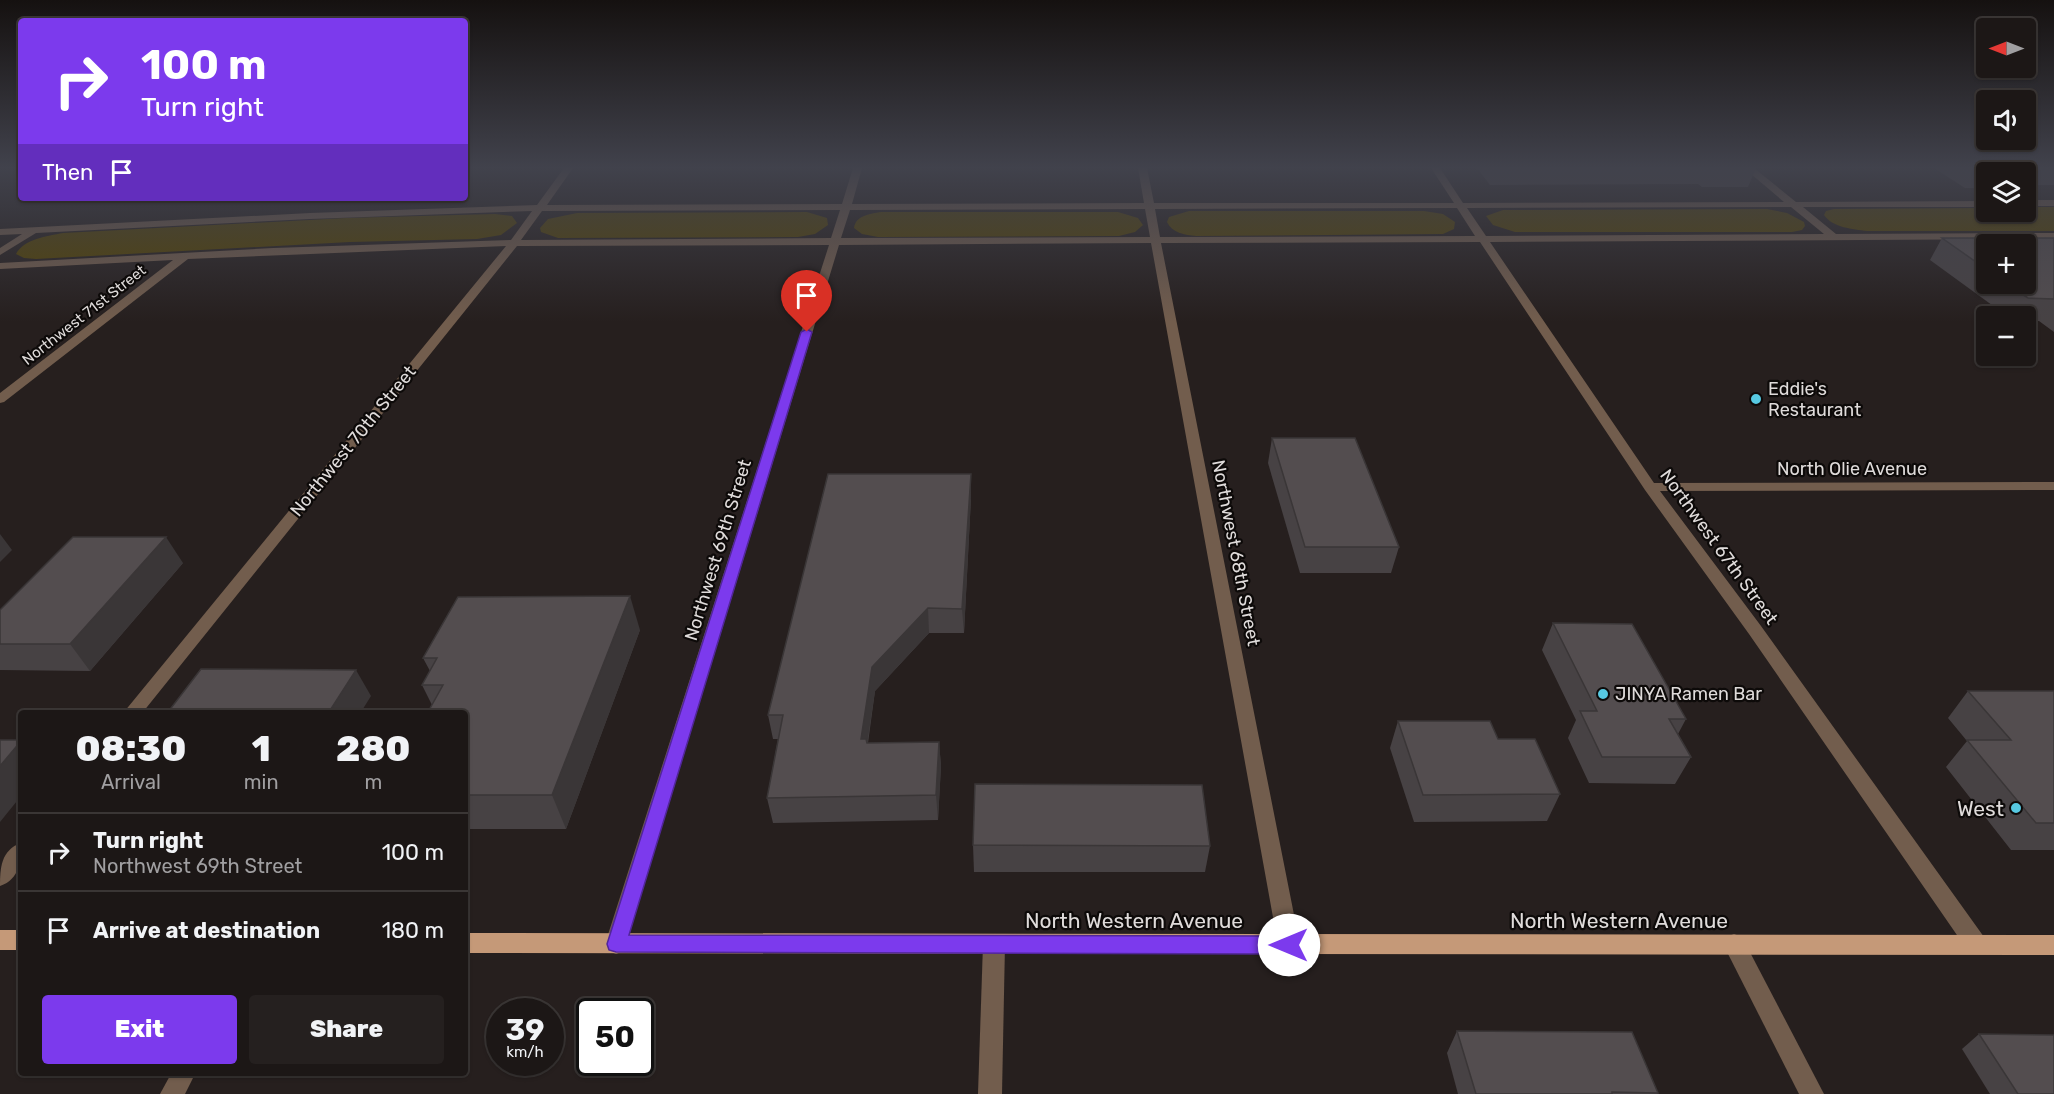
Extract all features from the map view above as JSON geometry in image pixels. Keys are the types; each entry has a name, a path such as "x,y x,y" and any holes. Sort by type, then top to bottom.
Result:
{"main road":[{"path":"0,940 18,940"},
{"name":"North Western Avenue","path":"468,943 2054,945"}],"street":[{"path":"0,232 241,219"},
{"name":"Northwest 70th Street","path":"136,710 532,219"},
{"name":"Northwest 69th Street","path":"616,944 842,219"},
{"name":"Northwest 68th Street","path":"1153,219 1289,945"},
{"name":"Northwest 67th Street","path":"1470,219 1650,487 1755,630 1976,944"},
{"path":"1811,219 1835,238"},
{"path":"0,252 35,230"},
{"path":"0,266 374,246 514,243 2054,236"},
{"name":"Northwest 71st Street","path":"0,399 186,255"},
{"name":"North Olie Avenue","path":"1650,487 2054,486"},
{"path":"0,877 18,855"},
{"path":"990,1094 994,944"},
{"path":"1734,944 1812,1094"},
{"path":"172,1094 183,1076"}],"shaded area":[{"path":"326,219 514,219 517,223 501,235 477,239 350,242 36,259 24,258 16,254 30,242 63,233"},
{"path":"548,219 827,219 828,225 815,234 798,237 558,238 541,232 540,228"},
{"path":"1139,219 1143,225 1135,232 1119,236 878,237 862,234 854,228 858,220"},
{"path":"1168,219 1451,219 1455,222 1454,229 1443,234 1196,236 1175,231 1167,222"},
{"path":"1488,219 1798,219 1804,222 1805,226 1802,230 1792,232 1515,232 1493,225"},
{"path":"1828,219 1976,219 1976,222 2036,222 2036,219 2054,219 2054,231 1867,231 1838,225"}],"building":[{"path":"1942,238 1976,238 1976,262"},
{"path":"2036,238 2054,238 2054,299 2028,298 2022,294 2036,294"},
{"path":"1272,438 1355,438 1399,547 1305,547"},
{"path":"828,474 971,474 962,609 928,608 872,667 861,739 866,739 867,743 939,742 936,795 767,798 783,715 768,715"},
{"path":"73,537 166,537 70,644 0,644 0,610"},
{"path":"630,596 552,795 468,795 468,710 429,710 443,685 422,685 437,658 423,658 458,597"},
{"path":"1553,623 1632,624 1686,719 1669,719 1691,757 1602,757 1580,711 1597,711"},
{"path":"201,669 356,670 330,710 170,710"},
{"path":"1968,691 2054,691 2054,823 2036,823 1967,740 2011,740"},
{"path":"1398,721 1490,721 1498,739 1535,739 1560,794 1423,795"},
{"path":"0,740 18,740 18,745 0,766"},
{"path":"975,784 1202,785 1210,846 973,845"},
{"path":"1457,1031 1632,1032 1658,1093 1476,1094"},
{"path":"1979,1034 2054,1035 2054,1094 2018,1094"}],"place":[{"name":"Eddie's Restaurant","path":"1756,399"},
{"name":"JINYA Ramen Bar","path":"1603,694"},
{"name":"West","path":"2016,808"}],"route":[{"path":"807,332 616,944 1289,945"}]}
